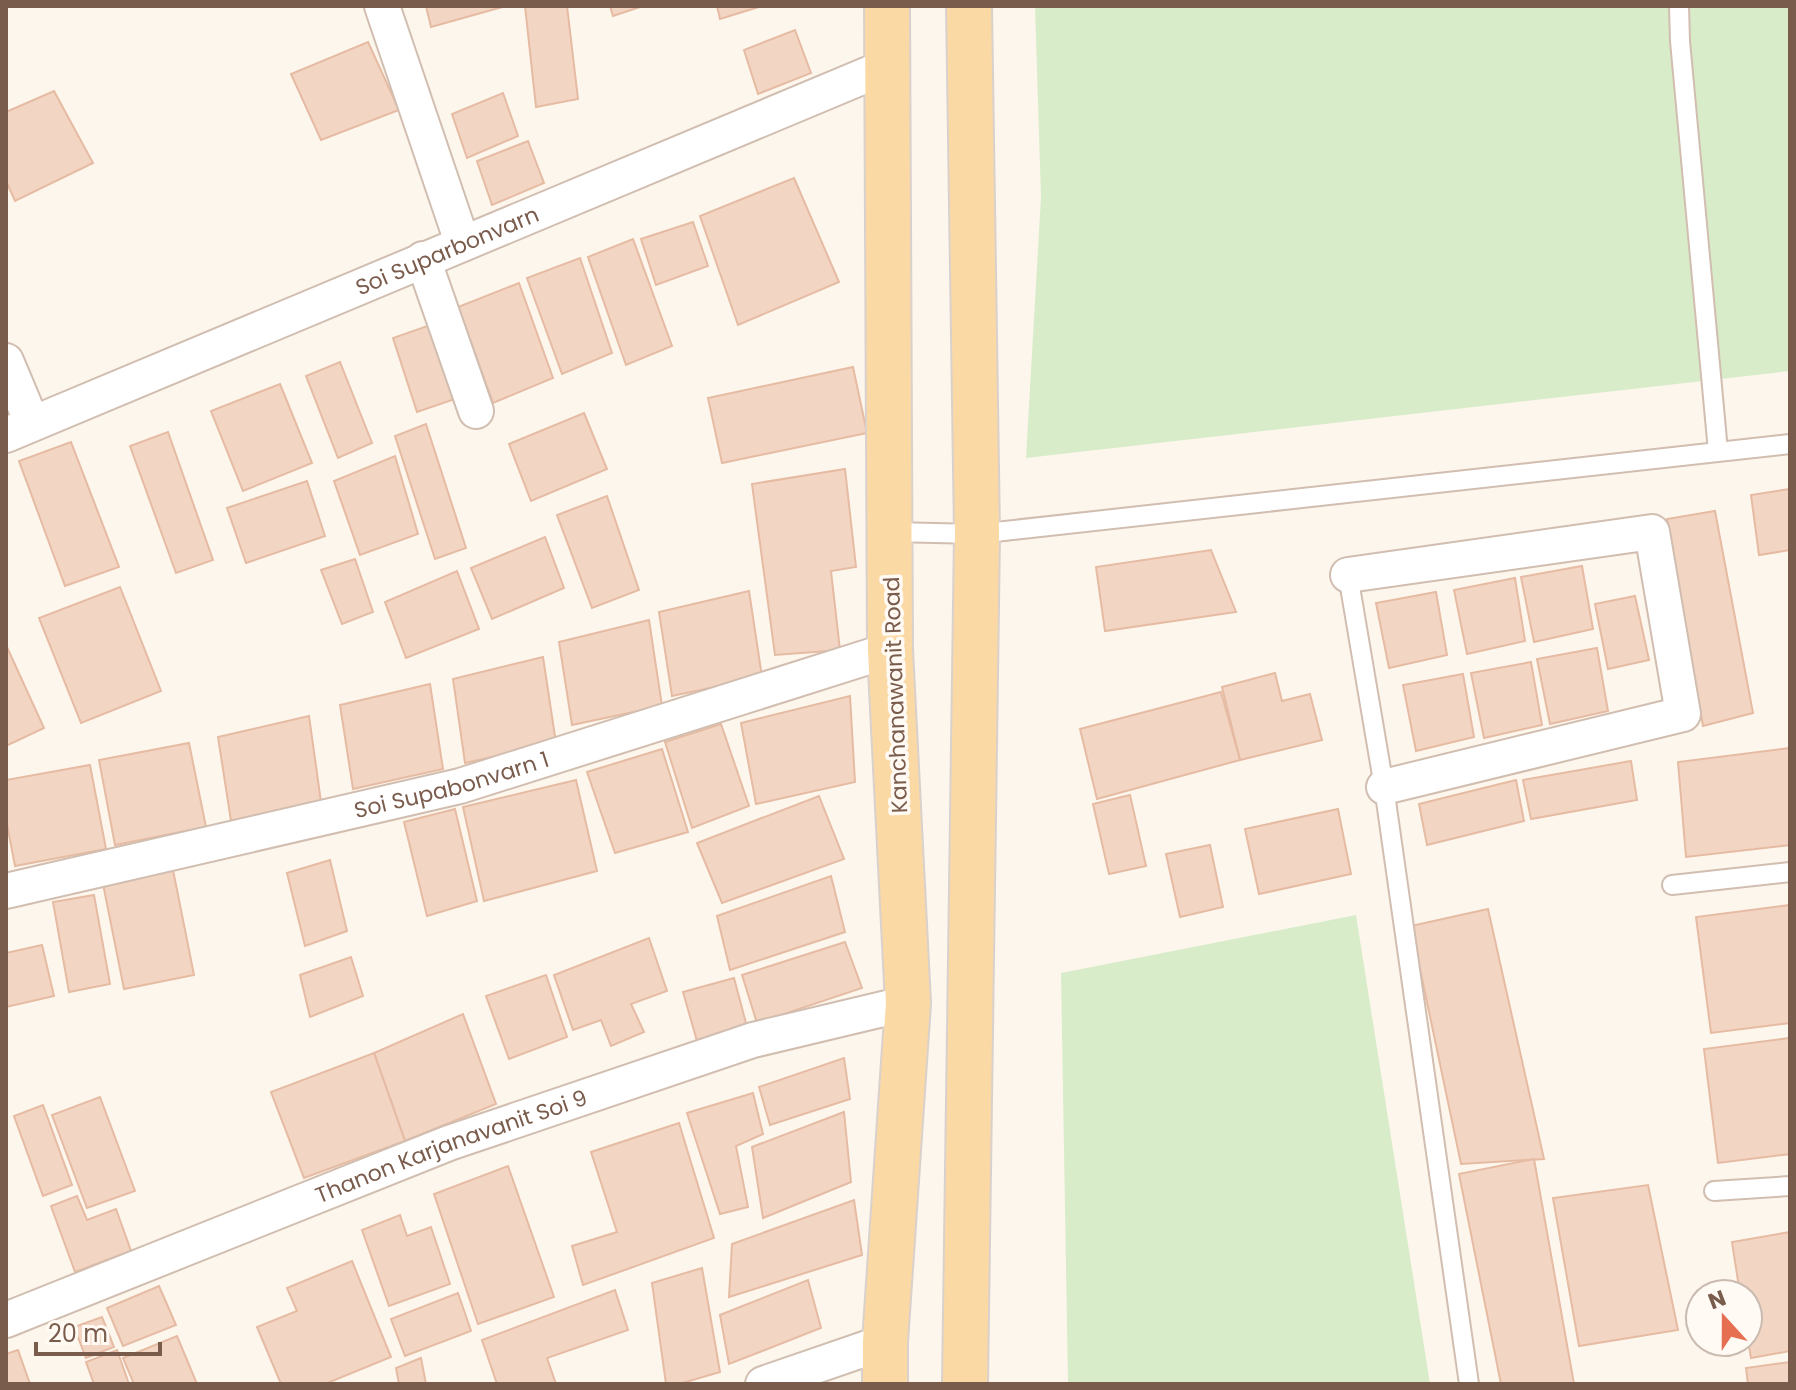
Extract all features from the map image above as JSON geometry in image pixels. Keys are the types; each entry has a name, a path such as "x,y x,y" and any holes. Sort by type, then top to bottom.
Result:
{"main road":[{"name":"Kanchanawanit Road","path":"885,1363 908,1003 890,650 892,532 887,6"},
{"path":"965,1384 977,534 969,6"}],"street":[{"path":"382,6 462,242"},
{"name":"Soi Suparbonvarn","path":"19,429 888,66"},
{"path":"423,259 476,411"},
{"path":"6,361 19,429"},
{"path":"1348,575 1652,532 1683,714 1384,787"},
{"name":"Soi Supabonvarn 1","path":"6,891 460,786 890,650"},
{"name":"Thanon Karjanavanit Soi 9","path":"6,1320 449,1143 753,1040 908,1003"},
{"path":"763,1384 885,1363"}],"lane":[{"path":"1679,6 1718,451"},
{"path":"892,532 977,534 1790,444"},
{"path":"1348,575 1384,787 1469,1384"},
{"path":"1672,885 1790,872"},
{"path":"1714,1191 1790,1186"}],"green space":[{"path":"1035,6 1790,6 1790,371 1026,458 1041,197"},
{"path":"1356,915 1430,1384 1068,1384 1061,973"}],"building":[{"path":"426,6 506,6 431,27"},
{"path":"525,6 567,6 578,99 536,107"},
{"path":"610,6 643,6 613,16"},
{"path":"717,6 762,6 720,19"},
{"path":"795,30 811,73 758,94 744,50"},
{"path":"368,42 399,110 321,140 291,74"},
{"path":"54,91 93,163 15,201 6,181 6,112"},
{"path":"503,93 518,136 467,158 452,114"},
{"path":"528,141 544,183 492,205 477,161"},
{"path":"794,178 839,282 738,325 700,216"},
{"path":"693,222 708,266 656,285 641,239"},
{"path":"633,239 672,346 626,365 588,257"},
{"path":"580,258 612,353 562,374 527,278"},
{"path":"519,283 553,378 493,403 458,307"},
{"path":"436,323 461,397 417,412 393,338"},
{"path":"340,362 372,443 338,458 306,376"},
{"path":"853,367 867,433 722,463 708,398"},
{"path":"280,384 312,463 243,491 211,411"},
{"path":"584,413 607,469 531,501 509,444"},
{"path":"426,424 466,548 435,559 395,436"},
{"path":"168,432 213,560 176,573 130,446"},
{"path":"71,442 119,567 65,586 19,461"},
{"path":"395,456 418,534 360,555 334,481"},
{"path":"845,469 856,567 831,571 840,650 775,655 752,484"},
{"path":"307,481 325,536 246,563 227,508"},
{"path":"1790,489 1790,550 1759,555 1751,495"},
{"path":"607,496 639,590 592,608 557,515"},
{"path":"1715,511 1753,713 1703,726 1667,519"},
{"path":"545,537 564,588 492,619 471,568"},
{"path":"1211,550 1236,612 1105,631 1096,567"},
{"path":"355,559 373,612 342,624 321,570"},
{"path":"1582,566 1593,629 1534,642 1521,577"},
{"path":"457,571 479,629 406,658 385,602"},
{"path":"1515,578 1525,641 1467,654 1454,590"},
{"path":"120,587 161,691 81,723 39,618"},
{"path":"749,591 762,677 672,696 659,612"},
{"path":"1436,592 1447,655 1389,668 1376,603"},
{"path":"1635,596 1649,660 1608,669 1595,604"},
{"path":"649,620 662,706 572,725 559,642"},
{"path":"6,645 44,728 6,746"},
{"path":"1597,648 1608,711 1550,724 1537,659"},
{"path":"543,657 556,743 465,763 453,679"},
{"path":"1531,662 1542,725 1484,738 1471,673"},
{"path":"1275,673 1282,701 1310,694 1322,740 1240,760 1222,687"},
{"path":"1463,674 1474,737 1416,751 1403,685"},
{"path":"430,684 443,769 353,789 340,705"},
{"path":"1221,692 1240,760 1097,799 1080,729"},
{"path":"850,696 855,782 756,804 741,723"},
{"path":"309,716 321,802 231,821 218,737"},
{"path":"721,724 749,806 692,828 665,742"},
{"path":"189,743 206,827 115,845 99,760"},
{"path":"1790,748 1790,845 1686,857 1678,762"},
{"path":"662,749 688,832 615,853 587,772"},
{"path":"1631,761 1637,800 1531,819 1523,780"},
{"path":"90,765 106,849 15,866 6,819 6,780"},
{"path":"576,780 597,871 484,901 463,807"},
{"path":"1516,780 1524,821 1427,845 1419,804"},
{"path":"1130,795 1146,866 1109,874 1093,804"},
{"path":"819,796 844,859 722,903 697,843"},
{"path":"455,809 477,901 427,916 404,822"},
{"path":"1338,809 1351,874 1259,894 1245,829"},
{"path":"1210,845 1223,907 1180,917 1166,854"},
{"path":"330,860 347,931 305,946 287,873"},
{"path":"173,870 194,975 124,989 103,884"},
{"path":"831,876 845,932 730,970 717,916"},
{"path":"94,895 110,984 69,992 53,902"},
{"path":"1790,905 1790,1023 1711,1033 1696,917"},
{"path":"1488,909 1544,1159 1461,1164 1411,926"},
{"path":"649,938 667,991 631,1004 644,1032 611,1046 601,1020 573,1030 554,975"},
{"path":"845,942 862,988 757,1023 742,975"},
{"path":"42,945 54,996 6,1007 6,953"},
{"path":"351,957 363,996 310,1017 300,975"},
{"path":"546,975 567,1037 509,1059 486,996"},
{"path":"734,978 747,1027 697,1041 683,992"},
{"path":"463,1014 496,1104 405,1141 374,1053"},
{"path":"1790,1038 1790,1154 1718,1163 1704,1049"},
{"path":"374,1053 405,1141 304,1178 271,1092"},
{"path":"844,1058 850,1099 770,1125 759,1087"},
{"path":"753,1093 763,1134 736,1146 748,1207 720,1214 687,1113"},
{"path":"100,1097 135,1191 87,1208 52,1115"},
{"path":"43,1105 72,1185 43,1196 14,1116"},
{"path":"844,1112 851,1182 763,1218 752,1147"},
{"path":"679,1123 714,1238 583,1285 572,1246 617,1232 591,1152"},
{"path":"1534,1159 1574,1384 1501,1384 1459,1174"},
{"path":"508,1166 554,1297 478,1324 434,1194"},
{"path":"1648,1185 1678,1330 1579,1346 1553,1198"},
{"path":"77,1196 87,1220 116,1209 131,1251 75,1272 51,1206"},
{"path":"854,1200 862,1255 729,1297 732,1244"},
{"path":"400,1215 407,1236 431,1227 450,1284 389,1306 362,1230"},
{"path":"1790,1232 1790,1351 1764,1356 1764,1278 1738,1278 1732,1242"},
{"path":"352,1261 391,1357 325,1384 281,1384 257,1327 297,1311 287,1288"},
{"path":"702,1268 720,1372 679,1384 666,1384 652,1283"},
{"path":"808,1280 821,1328 729,1364 720,1315"},
{"path":"159,1286 176,1325 123,1346 107,1308"},
{"path":"615,1290 628,1330 547,1358 556,1384 497,1384 482,1340"},
{"path":"458,1293 471,1331 405,1356 391,1319"},
{"path":"102,1317 114,1347 86,1358 74,1327"},
{"path":"177,1336 197,1384 134,1384 123,1358"},
{"path":"18,1350 30,1384 6,1384 6,1354"},
{"path":"117,1350 129,1384 94,1384 86,1362"},
{"path":"421,1358 426,1384 399,1384 396,1368"},
{"path":"1790,1362 1790,1384 1748,1384 1746,1368"}]}
